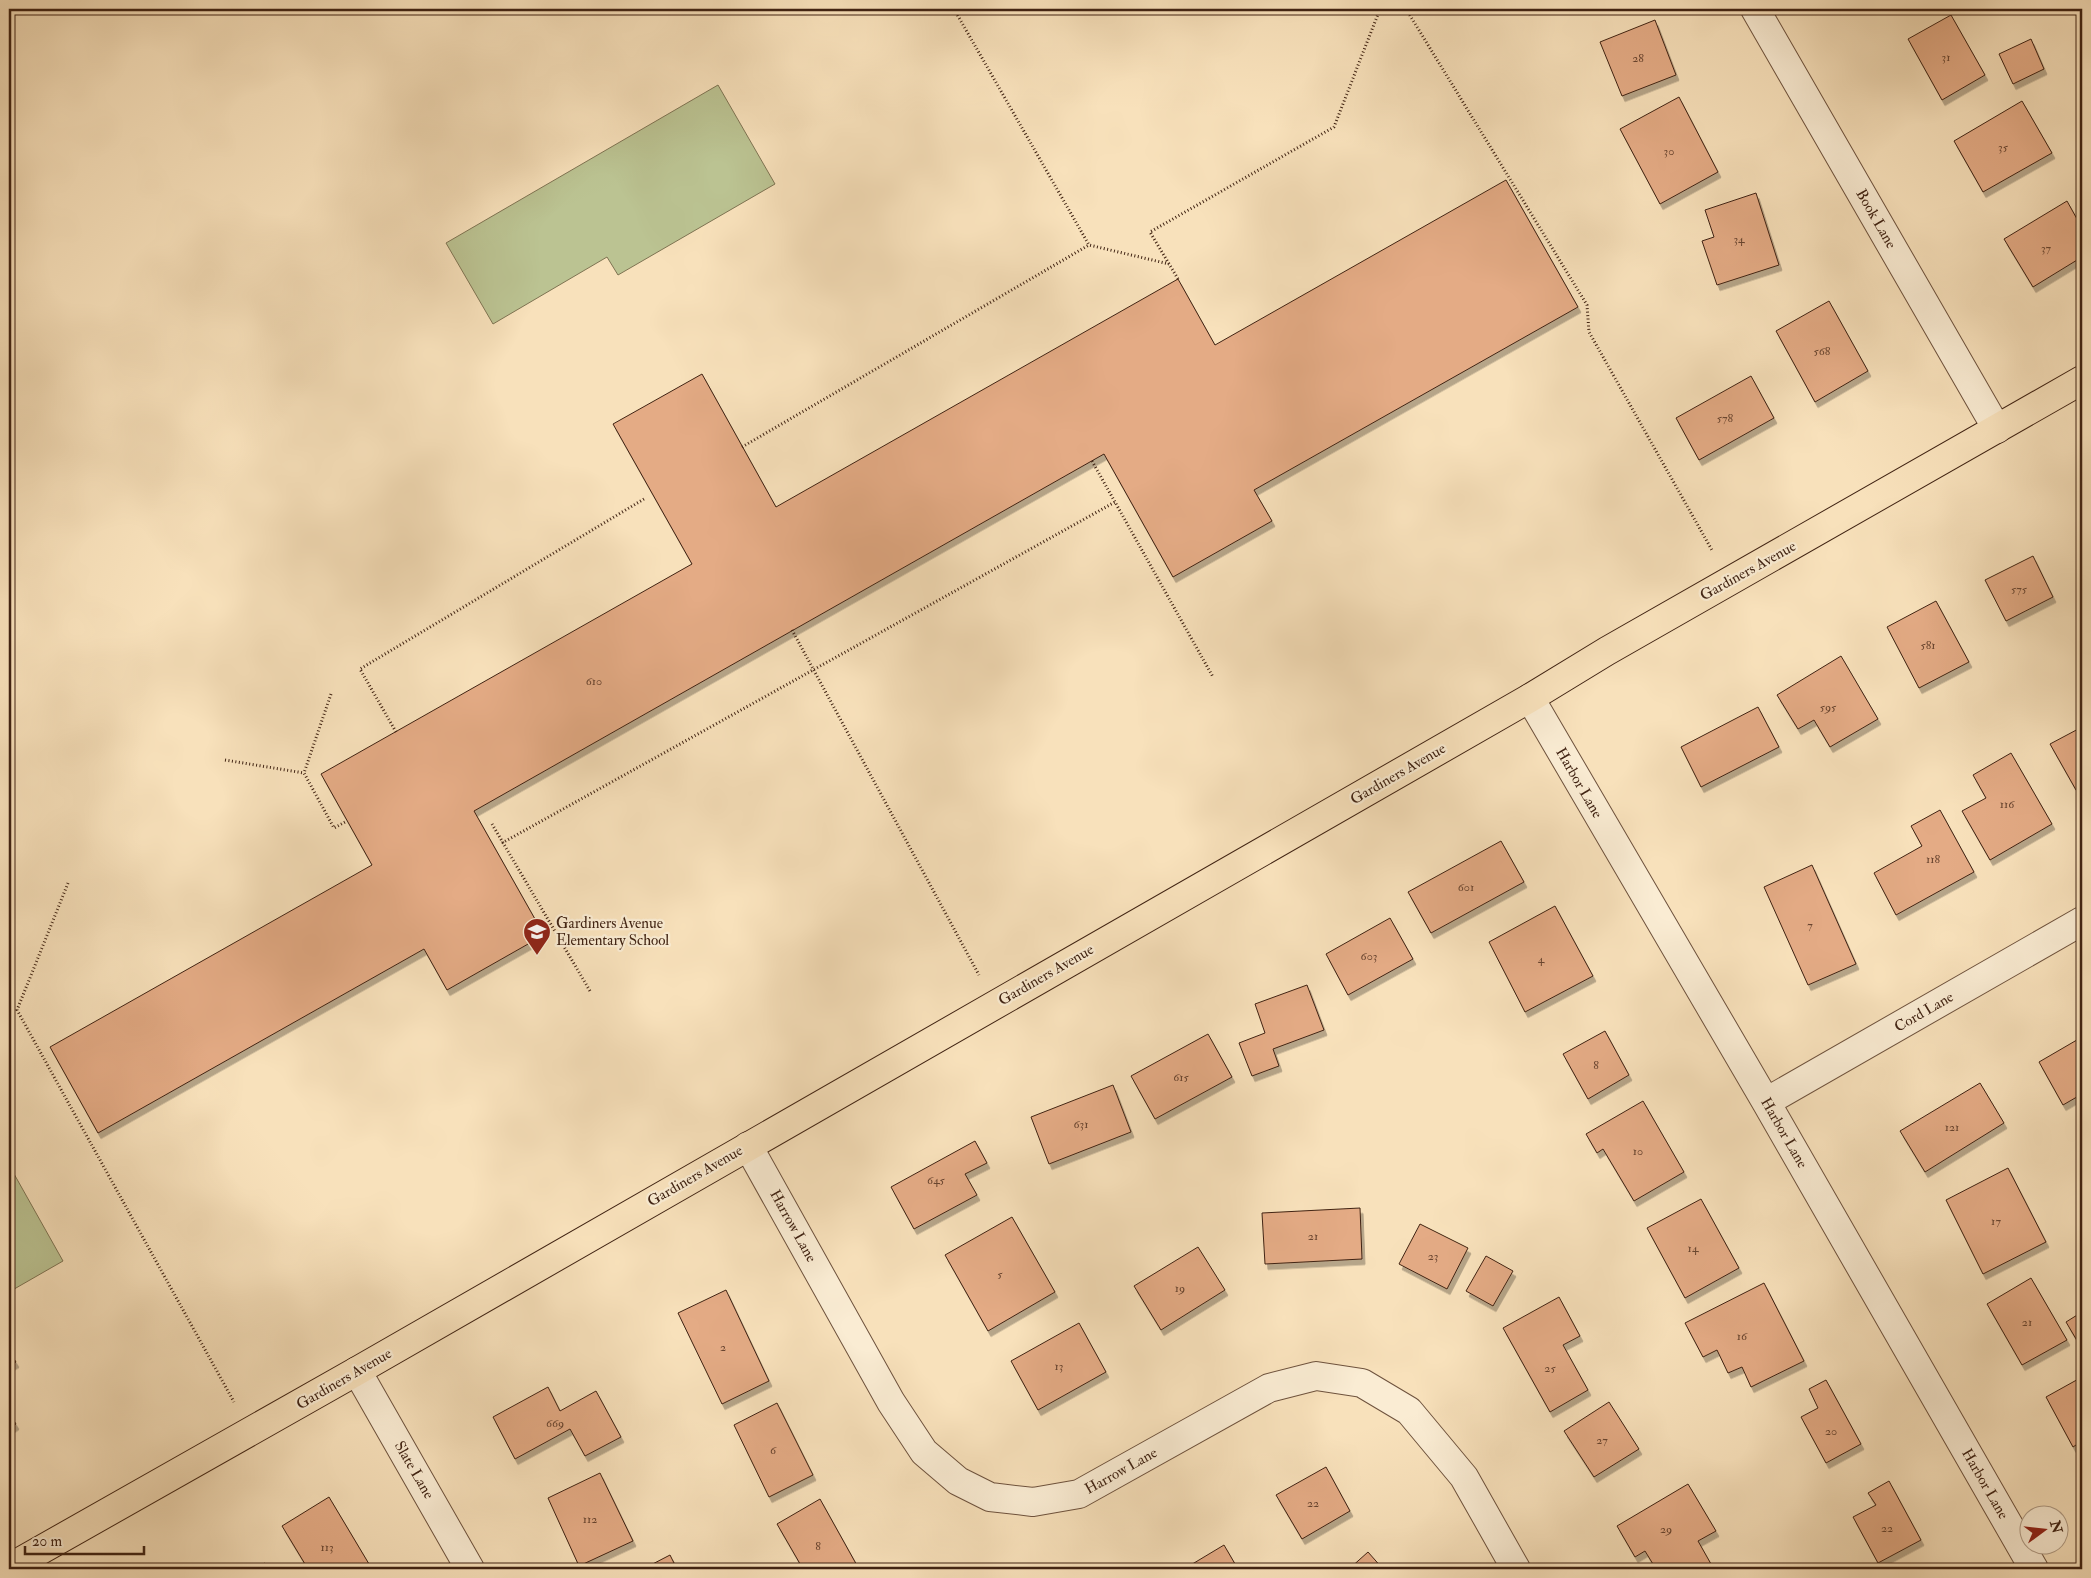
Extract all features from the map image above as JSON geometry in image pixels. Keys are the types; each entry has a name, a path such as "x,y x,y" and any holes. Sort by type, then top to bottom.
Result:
{"main road":[{"name":"Gardiners Avenue","path":"9,1568 357,1371 1530,698 1607,651 2082,380"}],"street":[{"name":"Book Lane","path":"1755,9 1997,430"},
{"name":"Harbor Lane","path":"1530,698 1766,1102 2034,1569"},
{"name":"Cord Lane","path":"1766,1102 2082,921"},
{"name":"Harrow Lane","path":"748,1146 891,1402 924,1452 958,1481 990,1497 1033,1502 1079,1494 1269,1388 1316,1376 1362,1382 1409,1411 1452,1462 1464,1477 1516,1569"},
{"name":"Slate Lane","path":"357,1371 470,1569"}],"path":[{"path":"954,9 1090,245"},
{"path":"1178,279 1150,232 1334,127 1380,9"},
{"path":"1406,9 1587,305 1589,332 1730,582"},
{"path":"742,447 1090,245 1168,264"},
{"path":"1092,461 1213,677"},
{"path":"396,732 360,670 644,499"},
{"path":"502,843 1116,502"},
{"path":"792,630 995,1004"},
{"path":"331,694 304,773 334,828 347,821"},
{"path":"225,760 304,773"},
{"path":"492,824 590,991"},
{"path":"68,883 17,1010 250,1432"}],"green space":[{"path":"718,85 775,184 618,275 607,257 493,324 446,243"},
{"path":"9,1165 63,1261 9,1292"}],"building":[{"path":"1951,15 1985,75 1942,100 1908,39"},
{"path":"1655,20 1676,75 1622,96 1600,42"},
{"path":"2031,39 2044,69 2013,84 1999,54"},
{"path":"1679,97 1718,172 1660,204 1620,129"},
{"path":"2022,101 2052,153 1983,192 1954,141"},
{"path":"1506,180 1578,307 1254,490 1272,521 1173,577 1104,454 474,811 544,935 447,990 424,949 98,1133 50,1047 372,865 321,774 692,564 613,424 702,374 776,507 1178,279 1215,345"},
{"path":"1756,193 1779,265 1717,285 1702,241 1714,237 1705,210"},
{"path":"2067,201 2082,228 2082,257 2033,287 2004,239"},
{"path":"1829,301 1868,371 1815,402 1776,331"},
{"path":"1751,376 1774,418 1699,460 1676,418"},
{"path":"2033,556 2053,597 2006,621 1985,580"},
{"path":"1936,601 1969,662 1919,688 1887,627"},
{"path":"1841,656 1878,719 1830,747 1814,720 1798,729 1777,695"},
{"path":"1758,707 1779,747 1701,787 1681,747"},
{"path":"2082,727 2082,787 2076,790 2050,744"},
{"path":"2011,753 2052,824 1990,860 1962,811 1986,798 1973,775"},
{"path":"1940,810 1974,872 1896,915 1874,873 1922,846 1911,826"},
{"path":"1501,841 1524,882 1431,933 1408,892"},
{"path":"1812,865 1856,964 1808,985 1764,887"},
{"path":"1555,906 1593,976 1525,1012 1489,942"},
{"path":"1390,918 1413,959 1348,995 1326,954"},
{"path":"1307,985 1324,1030 1273,1049 1279,1066 1252,1076 1239,1043 1265,1033 1255,1004"},
{"path":"1605,1031 1629,1075 1588,1099 1563,1054"},
{"path":"1208,1034 1232,1077 1155,1119 1131,1076"},
{"path":"2082,1037 2082,1094 2063,1105 2039,1062"},
{"path":"1980,1083 2004,1123 1925,1172 1900,1131"},
{"path":"1113,1085 1131,1132 1049,1164 1031,1117"},
{"path":"1643,1101 1684,1172 1634,1201 1603,1149 1597,1153 1586,1134"},
{"path":"975,1141 987,1163 965,1174 977,1195 914,1229 891,1187"},
{"path":"2008,1168 2046,1242 1983,1274 1946,1200"},
{"path":"1701,1199 1739,1268 1685,1298 1647,1228"},
{"path":"1360,1208 1362,1259 1265,1264 1262,1213"},
{"path":"1012,1217 1055,1292 988,1331 945,1255"},
{"path":"1420,1224 1468,1248 1447,1289 1399,1264"},
{"path":"1198,1247 1225,1290 1161,1330 1134,1286"},
{"path":"1486,1256 1513,1271 1493,1306 1466,1291"},
{"path":"2031,1278 2067,1340 2022,1365 1987,1304"},
{"path":"1764,1283 1804,1361 1751,1387 1742,1367 1728,1373 1717,1350 1703,1357 1685,1323"},
{"path":"726,1290 769,1381 722,1404 678,1313"},
{"path":"1559,1297 1580,1336 1563,1345 1588,1390 1550,1412 1503,1328"},
{"path":"2082,1312 2082,1349 2066,1322"},
{"path":"1079,1323 1106,1372 1038,1410 1011,1361"},
{"path":"9,1351 16,1362 9,1366"},
{"path":"2082,1377 2082,1441 2073,1447 2046,1397"},
{"path":"1826,1380 1861,1444 1826,1463 1801,1417 1818,1408 1809,1389"},
{"path":"548,1387 560,1411 596,1391 621,1437 585,1456 570,1429 515,1459 493,1417"},
{"path":"1609,1402 1639,1449 1594,1477 1564,1431"},
{"path":"777,1403 813,1475 769,1497 734,1425"},
{"path":"9,1413 16,1424 9,1429"},
{"path":"1326,1467 1350,1511 1302,1539 1276,1495"},
{"path":"600,1473 633,1541 579,1566 548,1498"},
{"path":"1889,1481 1921,1540 1878,1563 1853,1517 1876,1505 1868,1493"},
{"path":"1688,1484 1716,1531 1698,1541 1711,1564 1703,1569 1656,1569 1645,1551 1635,1557 1617,1526"},
{"path":"329,1497 372,1569 308,1569 282,1526"},
{"path":"820,1499 859,1569 803,1569 777,1524"},
{"path":"1224,1545 1238,1569 1184,1569"},
{"path":"1368,1552 1383,1569 1349,1569"},
{"path":"670,1555 677,1569 643,1569"},
{"path":"265,1563 269,1569 255,1569"}],"place":[{"name":"Gardiners Avenue Elementary School","path":"537,956"}]}
